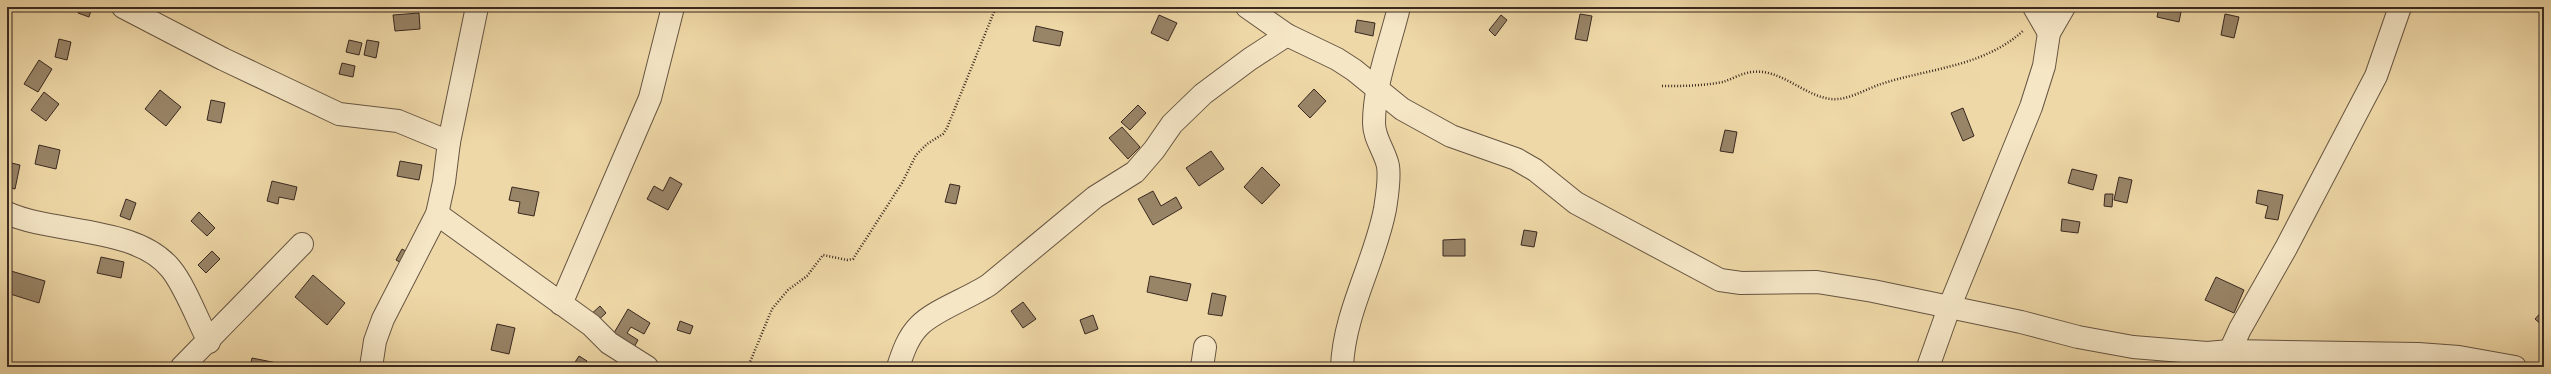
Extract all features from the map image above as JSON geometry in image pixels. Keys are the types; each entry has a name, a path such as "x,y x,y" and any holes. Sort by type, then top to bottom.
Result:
{"street":[{"path":"372,367 376,341 383,319 437,214 449,142 477,7"},
{"path":"562,304 650,98 673,7"},
{"path":"1247,7 1287,35 1337,59 1378,88 1402,109 1451,136 1516,159 1535,170 1576,202 1720,280 1741,283 1817,282 1873,291 2021,322 2078,337 2133,347 2207,353 2230,351 2418,354 2460,357 2515,367"},
{"path":"1342,367 1355,301 1380,232 1385,208 1388,167 1375,132 1378,88 1399,7"},
{"path":"1928,367 1949,308 2031,107 2044,66 2041,19 2064,7"},
{"path":"2230,351 2376,76 2400,7"},
{"path":"125,8 222,59 339,114 398,121 449,142"},
{"path":"898,367 906,344 918,326 929,316 972,296 990,284 1096,197 1135,172 1154,150 1172,124 1203,94 1250,59 1287,35"},
{"path":"7,213 126,241 152,253 172,270 209,342"},
{"path":"437,214 591,325 609,343 648,367"},
{"path":"182,367 209,342 302,244"}],"path":[{"path":"748,367 772,309 788,290 807,276 823,255 848,260 853,259 902,183 916,155 927,144 943,134 953,116 996,7"},
{"path":"1662,86 1696,87 1725,81 1752,72 1779,77 1815,96 1833,99 1911,75 1965,64 2013,40 2041,19"}],"building":[{"path":"80,7 92,7 89,17 78,13"},
{"path":"273,7 289,7 288,10"},
{"path":"2159,7 2182,7 2179,22 2157,17"},
{"path":"419,13 420,29 395,31 393,15"},
{"path":"1580,14 1592,16 1587,41 1575,39"},
{"path":"2225,14 2239,17 2234,38 2221,35"},
{"path":"1159,15 1177,23 1168,41 1151,33"},
{"path":"1501,15 1507,20 1495,36 1489,30"},
{"path":"1357,20 1375,23 1373,36 1355,32"},
{"path":"1036,26 1063,32 1060,46 1033,41"},
{"path":"59,39 71,42 67,60 55,57"},
{"path":"349,40 362,43 359,55 346,52"},
{"path":"367,40 379,42 376,58 364,55"},
{"path":"39,60 52,69 38,92 24,84"},
{"path":"342,63 355,66 353,77 339,74"},
{"path":"1314,89 1326,101 1310,118 1298,106"},
{"path":"160,90 181,107 166,126 145,109"},
{"path":"44,92 59,104 46,121 31,110"},
{"path":"211,100 225,103 221,123 207,120"},
{"path":"1138,105 1146,113 1130,130 1121,122"},
{"path":"1963,108 1974,136 1963,141 1951,113"},
{"path":"1122,127 1140,147 1128,159 1109,138"},
{"path":"1725,130 1737,132 1733,153 1720,151"},
{"path":"39,145 60,150 56,169 35,164"},
{"path":"1211,151 1224,169 1199,186 1186,168"},
{"path":"400,161 422,165 419,180 397,176"},
{"path":"7,162 20,165 15,189 7,187"},
{"path":"1262,167 1280,185 1262,204 1244,187"},
{"path":"2072,169 2097,175 2093,190 2068,183"},
{"path":"670,177 682,184 668,210 647,199 654,186 663,191"},
{"path":"2119,177 2132,180 2127,203 2114,200"},
{"path":"272,181 297,187 294,200 279,197 278,204 267,201"},
{"path":"950,184 960,186 956,204 945,202"},
{"path":"512,187 539,192 534,216 518,213 520,202 509,200"},
{"path":"2258,190 2283,195 2278,220 2265,218 2268,206 2256,203"},
{"path":"1153,191 1161,206 1176,197 1182,208 1153,225 1138,199"},
{"path":"2105,194 2113,194 2112,207 2104,206"},
{"path":"126,199 136,203 130,220 120,216"},
{"path":"199,212 215,228 207,236 191,221"},
{"path":"2062,219 2080,222 2078,233 2061,231"},
{"path":"1524,230 1537,232 1534,247 1521,245"},
{"path":"1465,239 1465,256 1443,256 1443,240"},
{"path":"402,249 413,255 407,266 396,260"},
{"path":"212,251 220,259 206,273 198,265"},
{"path":"101,257 124,262 121,278 97,273"},
{"path":"11,271 45,281 39,303 7,293"},
{"path":"313,275 345,303 327,325 295,297"},
{"path":"1150,276 1191,284 1187,301 1147,292"},
{"path":"2216,277 2244,290 2234,313 2205,300"},
{"path":"1212,293 1226,296 1222,316 1208,314"},
{"path":"1023,302 1036,319 1023,328 1011,311"},
{"path":"600,306 606,313 594,324 588,317"},
{"path":"628,309 650,323 644,334 631,327 627,333 638,340 632,351 611,338"},
{"path":"2544,309 2544,325 2543,326 2535,319"},
{"path":"1093,315 1098,329 1085,334 1080,320"},
{"path":"680,321 693,326 690,334 677,330"},
{"path":"497,324 515,328 509,354 491,350"},
{"path":"579,356 587,361 584,367 572,367"},
{"path":"252,358 277,363 277,367 250,367"}]}
